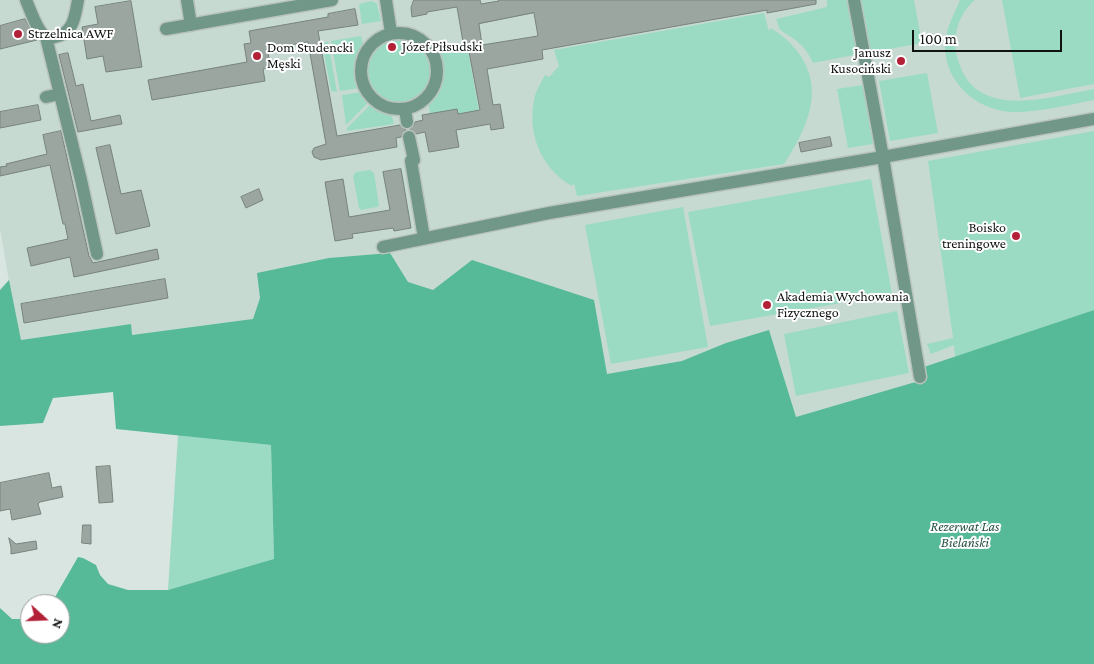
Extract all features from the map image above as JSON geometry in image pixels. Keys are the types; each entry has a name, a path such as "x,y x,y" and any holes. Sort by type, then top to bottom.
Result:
{"street":[{"path":"26,0 33,18 46,37 97,254"},
{"path":"46,37 64,35 71,26 78,0"},
{"path":"187,0 191,25"},
{"path":"166,29 332,0"},
{"path":"386,0 391,33"},
{"path":"854,0 920,377"},
{"path":"391,33 405,33 418,37 428,46 435,58 437,71 435,85 428,96 417,105 405,109 392,109 381,105 371,98 361,77 364,54 371,44 380,37 391,33"},
{"path":"46,97 60,94"},
{"path":"405,109 407,122"},
{"path":"383,247 549,213 883,157 1094,119"},
{"path":"410,137 414,160 411,161 424,238"}],"shaded area":[{"name":"Akademia Wychowania Fizycznego","path":"0,0 1094,0 1094,338 842,451 131,335 130,324 21,340 0,229"}],"green space":[{"path":"827,0 849,0 859,54 813,63 800,44 780,30 776,19 827,7"},
{"path":"859,0 914,0 922,43 868,53"},
{"path":"960,0 975,0 965,11 959,23 955,45 964,74 976,89 993,97 1012,101 1053,97 1094,89 1094,100 1042,110 1010,112 997,110 975,100 957,83 947,61 945,48 946,35"},
{"path":"1002,0 1094,0 1094,84 1020,98"},
{"path":"372,1 377,4 381,21 362,24 359,4"},
{"path":"764,13 769,31 771,28 785,38 803,60 812,90 807,120 801,135 784,164 577,196 574,183 572,186 561,178 544,159 534,135 533,109 536,93 545,75 549,77 559,66 554,50"},
{"path":"361,36 364,47 358,67 360,88 340,91 331,41"},
{"path":"399,38 412,41 423,48 430,59 433,72 430,85 423,96 412,103 399,106 386,103 375,96 368,85 365,72 368,59 375,48 386,41"},
{"path":"328,42 337,92 331,91 322,43"},
{"path":"467,45 479,111 457,115 430,114 428,101 436,89 441,71 438,51"},
{"path":"927,73 938,133 890,141 879,81"},
{"path":"863,85 873,144 848,148 837,89"},
{"path":"362,92 370,101 346,125 342,95"},
{"path":"372,103 391,112 394,124 347,131 347,128"},
{"name":"Boisko treningowe","path":"1094,131 1094,310 955,357 954,345 931,354 927,344 953,338 928,161"},
{"path":"370,170 374,173 379,205 361,210 353,176 356,172"},
{"path":"871,179 892,294 710,326 688,212"},
{"path":"683,207 708,347 611,364 585,225"},
{"name":"Rezerwat Las Bielański","path":"390,253 408,282 433,290 472,260 594,300 607,374 682,361 726,343 769,330 796,417 912,383 925,381 924,367 1094,310 1094,664 0,664 0,608 12,619 20,619 20,644 70,644 70,594 57,594 78,557 96,565 100,575 108,584 128,590 168,590 274,559 271,445 116,429 113,392 53,398 43,423 0,426 0,290 9,280 21,340 131,324 132,335 253,319 260,298 257,273 329,258"},
{"path":"897,311 909,373 796,396 784,334"},
{"path":"178,435 271,445 274,560 168,590"}],"building":[{"path":"414,0 480,0 481,4 498,0 816,0 816,4 767,13 767,10 542,50 543,59 487,69 493,105 500,104 504,128 491,130 490,124 456,130 459,147 429,152 425,132 416,134 410,129 415,122 423,120 422,115 457,109 458,114 480,110 467,41 463,42 457,7 427,12 427,14 412,17 411,8","holes":["534,13 538,36 482,45 479,24"]},
{"path":"131,1 142,67 106,72 103,56 87,59 82,27 98,24 95,7"},
{"path":"355,9 358,25 318,31 337,136 400,125 406,130 401,137 396,138 397,147 321,160 314,157 312,152 314,148 326,144 308,42 267,49 271,67 263,69 265,81 152,100 148,80 247,62 244,44 251,43 249,31 328,17 328,14"},
{"name":"Strzelnica AWF","path":"25,19 37,40 0,49 0,26"},
{"path":"68,53 76,86 83,84 91,121 120,115 122,124 78,132 59,55"},
{"path":"38,105 41,120 0,128 0,112"},
{"path":"61,131 89,256 93,263 157,249 159,259 74,277 70,257 31,266 27,248 68,239 50,165 0,176 0,167 47,154 43,135"},
{"path":"830,137 832,146 801,152 799,143"},
{"path":"110,145 121,194 141,190 150,226 116,234 96,148"},
{"path":"401,169 411,228 394,231 393,228 352,234 353,238 335,241 325,182 343,179 349,217 390,210 383,172"},
{"path":"259,189 263,200 246,208 241,197"},
{"path":"165,279 168,298 24,323 21,304"},
{"path":"110,466 113,502 99,503 96,467"},
{"path":"49,473 52,488 61,486 63,497 40,502 38,504 41,514 12,520 10,509 0,511 0,483"},
{"path":"83,525 91,525 91,544 82,543"},
{"path":"9,538 16,544 36,541 37,549 11,554"}],"place":[{"name":"Strzelnica AWF","path":"18,34"},
{"name":"Józef Piłsudski","path":"392,47"},
{"name":"Dom Studencki Męski","path":"257,56"},
{"name":"Janusz Kusociński","path":"901,61"},
{"name":"Boisko treningowe","path":"1016,236"},
{"name":"Akademia Wychowania Fizycznego","path":"767,305"}]}
